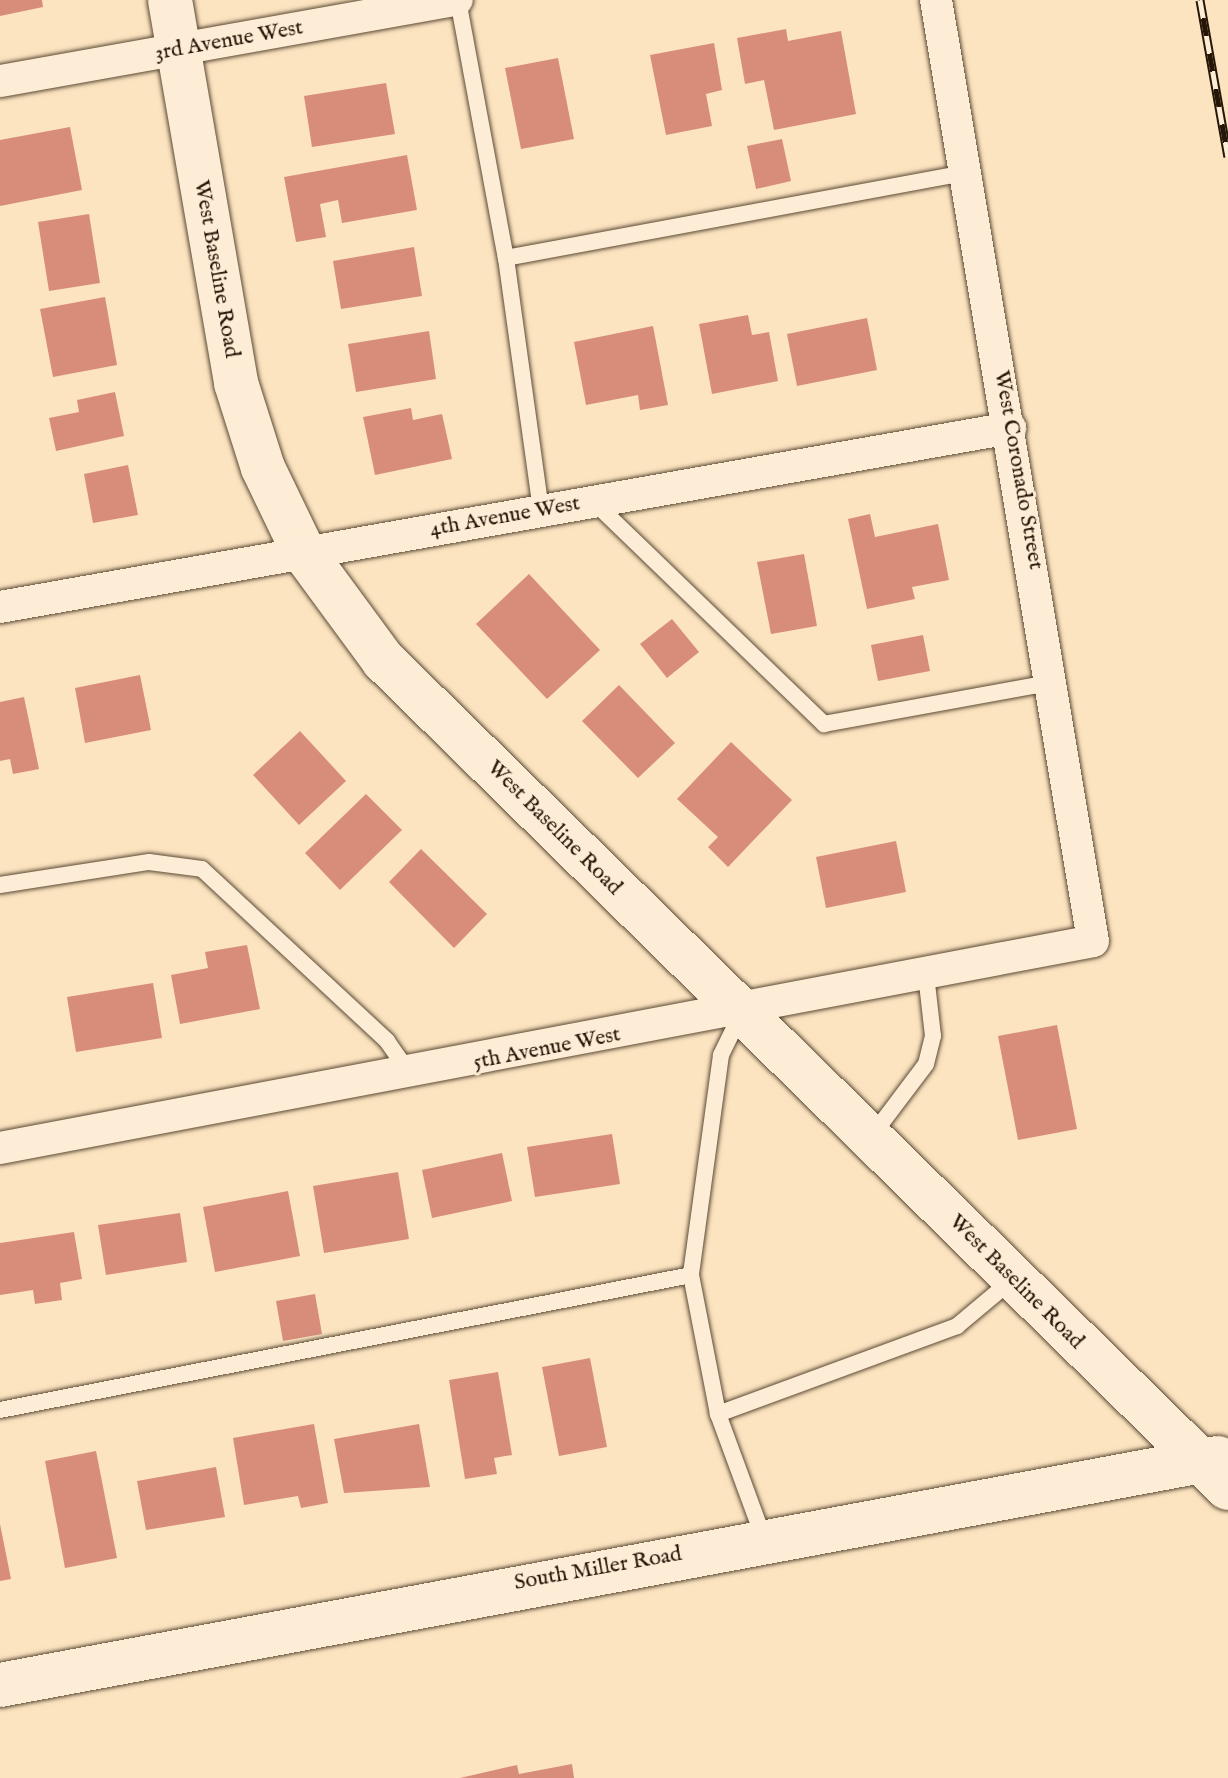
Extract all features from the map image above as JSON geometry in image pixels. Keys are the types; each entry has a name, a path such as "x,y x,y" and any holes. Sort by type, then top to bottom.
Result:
{"main road":[{"name":"West Baseline Road","path":"170,0 236,383 263,468 303,551 383,660 1013,1279 1218,1468"},
{"name":"South Miller Road","path":"0,1685 764,1539 1218,1468"}],"street":[{"name":"3rd Avenue West","path":"0,81 458,0"},
{"name":"West Coronado Street","path":"936,0 1054,682 1093,941"},
{"name":"4th Avenue West","path":"0,607 1010,428"},
{"name":"5th Avenue West","path":"0,1148 741,1013 1093,941"}],"lane":[{"path":"458,0 506,258 541,511"},
{"path":"506,258 966,173"},
{"path":"594,502 824,724 1054,682"},
{"path":"0,885 149,862 202,869 387,1041 411,1075"},
{"path":"870,1138 926,1064 933,1036 926,975"},
{"path":"741,1013 721,1055 691,1275 718,1414 764,1539"},
{"path":"0,1410 691,1275"},
{"path":"718,1414 957,1326 1013,1279"}],"building":[{"path":"0,0 42,0 43,7 0,16"},
{"path":"786,29 788,41 841,31 856,114 774,130 764,80 745,84 737,38"},
{"path":"714,43 722,90 706,94 712,126 666,135 650,55"},
{"path":"558,58 574,139 521,149 505,68"},
{"path":"386,83 395,134 312,147 304,96"},
{"path":"70,127 82,190 0,206 0,140"},
{"path":"782,139 791,181 756,189 747,146"},
{"path":"407,155 417,210 342,223 338,200 320,204 326,237 296,242 284,177"},
{"path":"89,214 100,283 49,291 38,222"},
{"path":"414,247 422,296 341,309 333,261"},
{"path":"105,297 117,365 53,377 40,309"},
{"path":"748,315 752,335 769,332 778,381 712,394 699,324"},
{"path":"867,318 877,370 797,386 787,334"},
{"path":"653,326 668,405 640,410 638,395 586,405 574,342"},
{"path":"429,331 436,379 356,392 348,344"},
{"path":"115,392 124,436 56,451 49,418 79,412 77,400"},
{"path":"411,408 413,420 442,414 452,459 375,475 363,417"},
{"path":"128,465 138,515 93,523 84,474"},
{"path":"870,514 875,537 938,524 949,580 912,587 915,599 867,609 848,519"},
{"path":"804,554 817,626 771,634 757,562"},
{"path":"529,574 600,650 547,699 476,624"},
{"path":"672,619 699,652 667,678 640,644"},
{"path":"923,635 930,671 878,681 871,645"},
{"path":"140,675 151,730 85,743 75,688"},
{"path":"619,685 675,743 638,778 582,721"},
{"path":"24,697 39,769 13,774 10,759 0,761 0,702"},
{"path":"300,731 346,781 299,825 253,775"},
{"path":"731,742 792,800 728,867 708,847 718,837 677,799"},
{"path":"366,794 402,830 340,890 305,853"},
{"path":"896,841 906,892 826,908 816,857"},
{"path":"421,849 487,914 454,948 389,882"},
{"path":"247,945 260,1009 180,1024 171,975 208,968 205,952"},
{"path":"153,983 162,1038 76,1052 67,997"},
{"path":"1057,1025 1077,1129 1018,1140 998,1036"},
{"path":"612,1134 620,1184 535,1197 527,1147"},
{"path":"502,1153 512,1201 432,1218 422,1170"},
{"path":"398,1172 409,1239 324,1253 313,1186"},
{"path":"288,1191 300,1256 215,1272 203,1207"},
{"path":"180,1213 187,1262 106,1275 98,1225"},
{"path":"74,1232 82,1279 60,1283 62,1300 35,1304 33,1290 0,1295 0,1243"},
{"path":"315,1294 322,1334 283,1341 276,1301"},
{"path":"590,1358 607,1447 559,1456 542,1367"},
{"path":"498,1372 512,1455 494,1458 497,1474 465,1479 449,1380"},
{"path":"314,1424 328,1503 301,1508 298,1496 244,1505 233,1438"},
{"path":"419,1424 430,1487 344,1493 334,1439"},
{"path":"96,1451 117,1558 65,1568 45,1461"},
{"path":"216,1467 225,1517 146,1530 137,1481"},
{"path":"0,1524 11,1579 0,1581"},
{"path":"572,1764 574,1778 460,1778 517,1765 519,1774"}],"railway":[{"path":"1200,0 1228,157"}]}
